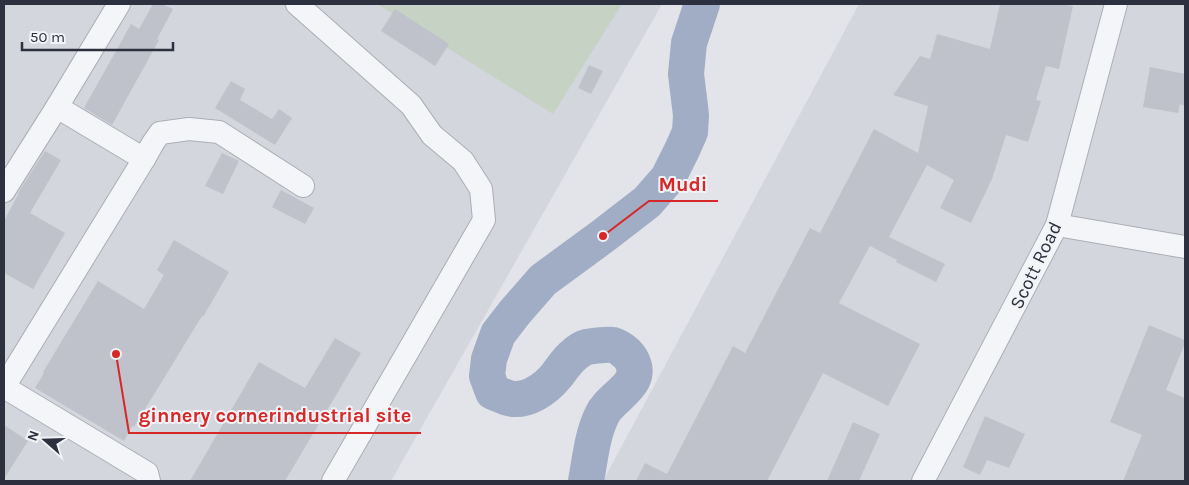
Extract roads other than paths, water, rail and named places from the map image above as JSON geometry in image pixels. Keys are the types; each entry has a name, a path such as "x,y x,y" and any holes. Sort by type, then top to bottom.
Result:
{"lane":[{"path":"4,191 119,4"},
{"path":"297,4 411,105 432,135 462,161 481,189 484,220 333,481"},
{"name":"Scott Road","path":"923,481 1057,225 1116,4"},
{"path":"57,107 144,159"},
{"path":"149,481 146,472 4,387 160,133 189,129 219,132 303,186"},
{"path":"1057,225 1185,248"}],"waterway":[{"path":"586,481 594,439 602,415 606,408 631,383 634,376 634,368 630,357 613,345 585,348 571,357 541,390 529,397 515,399 493,392 487,376 489,359 498,334 543,280 647,202 668,178 690,132 691,115 686,74 689,43 702,4"}],"place":[{"name":"Mudi","path":"603,236"},
{"name":"ginnery cornerindustrial site","path":"116,354"}]}
